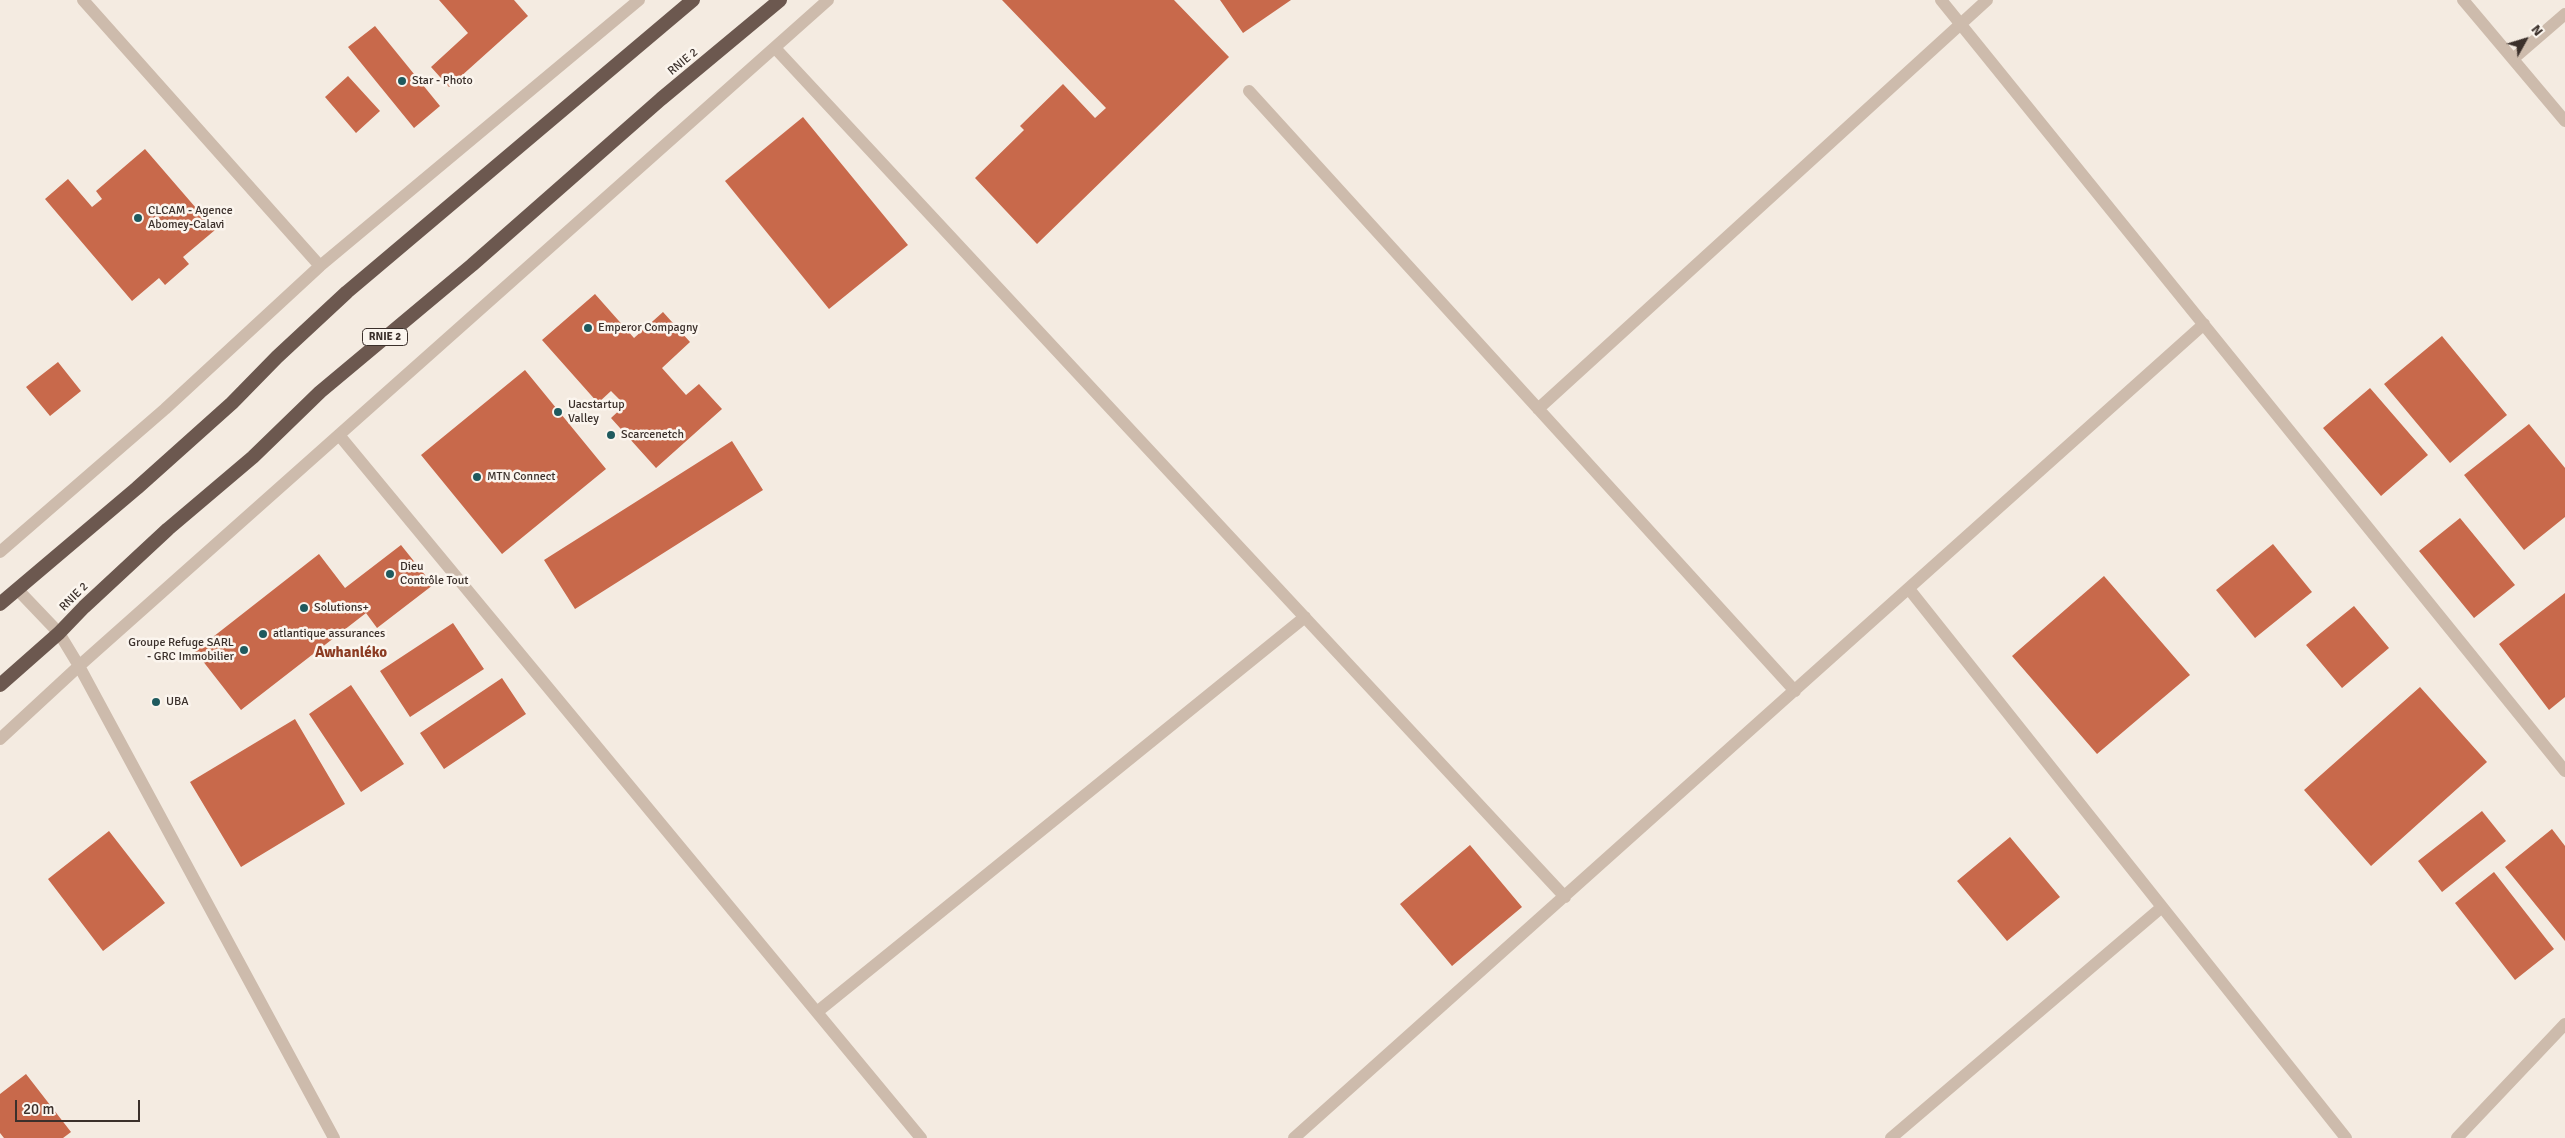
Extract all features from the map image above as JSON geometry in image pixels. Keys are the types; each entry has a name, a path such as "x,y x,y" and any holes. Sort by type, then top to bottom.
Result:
{"highway":[{"path":"0,604 108,513 232,403 277,357 347,292 692,0"},
{"name":"RNIE 2","path":"0,685 59,633 146,549 253,457 320,392 472,265 661,99 780,0"}],"street":[{"path":"83,0 320,266"},
{"path":"0,552 165,409 320,266 639,0"},
{"path":"0,739 79,666 828,0"},
{"path":"1941,0 2565,771"},
{"path":"1538,409 1987,0"},
{"path":"2463,0 2565,121"},
{"path":"2513,59 2565,14"},
{"path":"775,48 1565,897"},
{"path":"1249,91 1795,691"},
{"path":"1294,1138 2204,324"},
{"path":"339,435 921,1138"},
{"path":"17,589 59,633 79,666 334,1138"},
{"path":"1909,589 2346,1138"},
{"path":"817,1012 1305,618"},
{"path":"1890,1138 2162,907"},
{"path":"2458,1138 2565,1024"}],"building":[{"path":"439,0 514,0 528,16 449,87 431,67 468,33"},
{"path":"1002,0 1174,0 1229,57 1037,244 975,178 1024,130 1020,126 1063,84 1095,118 1106,108"},
{"path":"1220,0 1291,0 1243,33"},
{"path":"375,26 440,106 414,128 348,47"},
{"path":"348,76 380,111 356,133 325,97"},
{"path":"803,117 908,245 829,309 725,181"},
{"path":"145,149 215,230 183,257 189,264 165,285 159,278 132,301 45,199 68,179 92,207 102,199 96,191"},
{"path":"595,294 634,338 663,312 690,342 662,368 686,395 699,384 722,409 656,468 611,418 625,405 611,391 598,403 542,340"},
{"path":"2442,336 2507,415 2450,463 2384,384"},
{"path":"58,362 81,391 50,416 26,387"},
{"path":"525,370 606,469 502,554 421,455"},
{"path":"2370,388 2428,455 2381,496 2323,428"},
{"path":"2529,424 2565,468 2565,517 2524,550 2464,475"},
{"path":"732,441 763,490 575,609 544,560"},
{"path":"2460,518 2515,585 2474,618 2419,551"},
{"path":"2273,544 2312,592 2255,638 2216,590"},
{"path":"401,545 433,585 377,628 366,613 241,710 195,651 319,554 345,588"},
{"path":"2104,576 2190,675 2097,754 2012,656"},
{"path":"2565,593 2565,697 2549,710 2499,644"},
{"path":"2354,606 2389,648 2342,688 2306,645"},
{"path":"453,623 484,669 410,717 380,671"},
{"path":"502,678 526,714 444,769 420,733"},
{"path":"351,685 404,764 361,792 309,714"},
{"path":"2420,687 2487,762 2371,866 2304,790"},
{"path":"295,719 345,804 241,867 190,782"},
{"path":"2482,811 2506,841 2442,892 2418,861"},
{"path":"2552,829 2565,846 2565,941 2505,867"},
{"path":"109,831 165,903 103,951 48,879"},
{"path":"2010,837 2060,897 2007,941 1957,881"},
{"path":"1470,845 1522,907 1452,966 1400,904"},
{"path":"2494,872 2554,949 2515,980 2455,903"},
{"path":"26,1074 71,1132 63,1138 4,1138 0,1133 0,1094"}],"place":[{"name":"Star - Photo","path":"402,81"},
{"name":"CLCAM - Agence Abomey-Calavi","path":"138,218"},
{"name":"Emperor Compagny","path":"588,328"},
{"name":"Uacstartup Valley","path":"558,412"},
{"name":"Scarcenetch","path":"611,435"},
{"name":"MTN Connect","path":"477,477"},
{"name":"Dieu Contrôle Tout","path":"390,574"},
{"name":"Solutions+","path":"304,608"},
{"name":"atlantique assurances","path":"263,634"},
{"name":"Groupe Refuge SARL - GRC Immobilier","path":"244,650"},
{"name":"UBA","path":"156,702"}],"district":[{"name":"Awhanléko","path":"351,653"}]}
